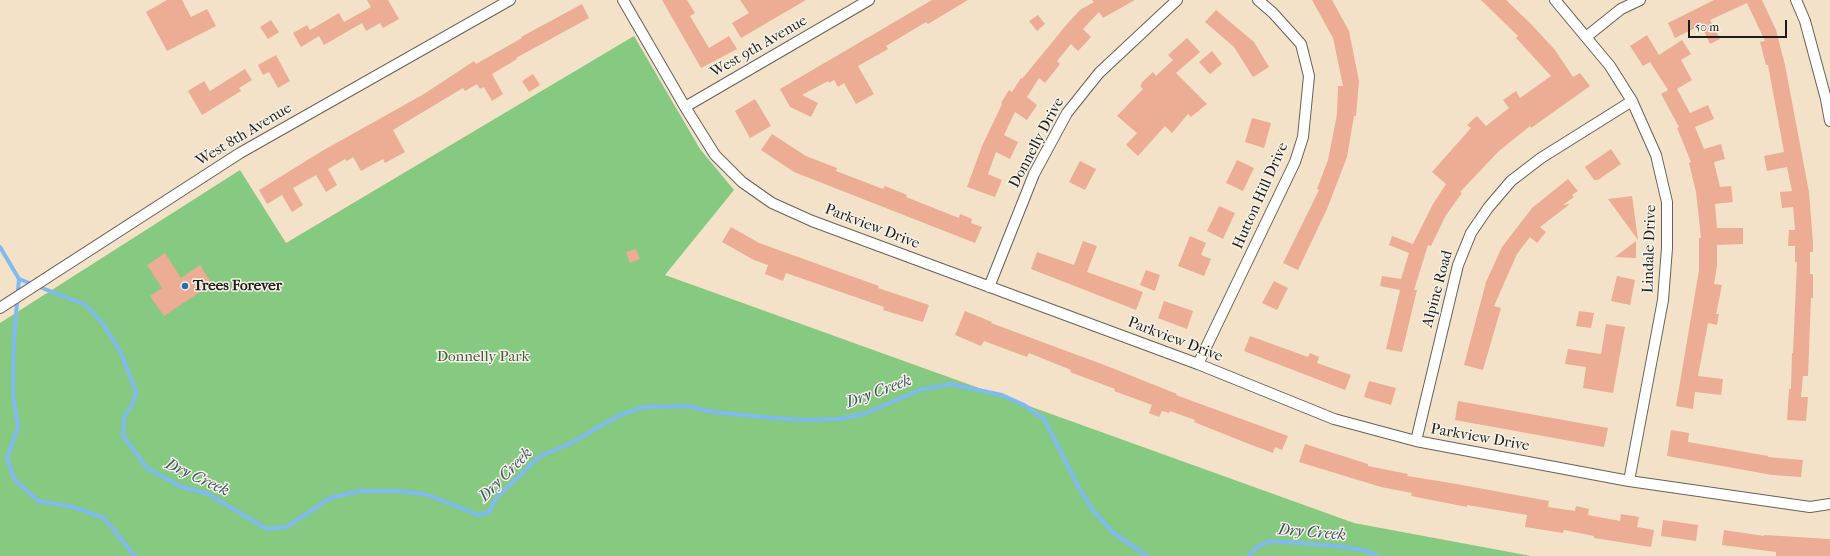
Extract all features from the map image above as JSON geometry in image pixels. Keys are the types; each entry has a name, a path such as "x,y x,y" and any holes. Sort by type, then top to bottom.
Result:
{"street":[{"name":"West 8th Avenue","path":"0,308 240,153 510,0"},
{"name":"Parkview Drive","path":"623,0 685,107 715,155 742,182 772,203 812,221 1198,364 1334,419 1416,441 1629,481 1810,507 1830,504"},
{"name":"West 9th Avenue","path":"685,107 869,0"},
{"name":"Donnelly Drive","path":"989,287 1034,174 1067,113 1099,74 1178,0"},
{"name":"Hutton Hill Drive","path":"1198,364 1295,162 1303,137 1309,76 1301,44 1273,13 1258,0"},
{"name":"Lindale Drive","path":"1555,0 1610,66 1632,101 1656,155 1667,202 1667,248 1663,300 1629,481"},
{"path":"1586,37 1621,9 1640,0"},
{"path":"1796,0 1805,21 1826,99 1830,121"},
{"name":"Alpine Road","path":"1416,441 1458,265 1471,233 1488,208 1512,181 1542,158 1632,101"}],"green space":[{"name":"Donnelly Park","path":"634,36 700,149 734,190 665,275 1354,523 1531,556 0,556 0,323 240,170 286,243"}],"building":[{"path":"167,0 182,0 191,17 207,9 216,26 167,51 146,12"},
{"path":"367,0 388,0 399,19 383,28 380,23 366,31 362,23 324,45 319,36 301,47 293,33 307,25 310,30 339,13 344,22 371,7"},
{"path":"662,0 687,0 695,13 690,16 709,48 729,36 737,49 701,68"},
{"path":"740,0 806,0 741,38 732,23 749,13"},
{"path":"932,0 968,0 928,24 926,22 886,46 888,49 858,66 874,94 856,104 844,83 838,87 834,80 829,83 828,81 802,95 818,103 811,117 790,107 780,89"},
{"path":"1092,0 1135,0 1103,18 1099,12 1083,29 1091,37 1078,51 1071,44 1057,61 1060,64 1045,83 1039,78 1027,97 1037,105 1027,120 1015,112 1004,135 1018,142 1010,159 996,152 988,174 1002,180 995,197 967,187 982,146 1002,104 1001,103 1009,90 1012,92 1021,78 1022,79 1067,24 1080,10 1094,2"},
{"path":"1312,0 1332,0 1349,31 1359,81 1356,116 1354,116 1347,157 1327,209 1298,270 1283,263 1319,190 1317,189 1328,160 1337,114 1338,86 1343,86 1333,38"},
{"path":"1481,0 1506,0 1555,50 1573,77 1580,73 1590,86 1531,128 1530,126 1499,151 1460,192 1462,193 1446,215 1431,246 1428,245 1414,290 1417,290 1402,352 1386,349 1400,290 1380,286 1382,276 1401,279 1409,253 1389,245 1392,236 1413,244 1433,204 1446,184 1432,172 1471,128 1467,125 1477,116 1486,126 1509,108 1503,100 1516,91 1520,98 1551,76 1516,38 1518,36"},
{"path":"1714,0 1762,0 1776,30 1785,65 1809,192 1813,243 1813,252 1810,252 1810,274 1813,274 1813,298 1811,298 1808,376 1803,376 1801,397 1808,397 1806,421 1787,420 1789,389 1791,389 1797,262 1795,262 1795,246 1788,246 1789,230 1795,230 1793,207 1782,208 1780,192 1792,191 1787,167 1767,171 1764,156 1784,152 1768,65 1766,65 1760,42 1765,41 1747,3 1710,20 1720,39 1710,44 1701,25 1675,38 1668,23"},
{"path":"582,4 589,18 516,58 517,59 492,74 503,94 492,101 484,87 480,89 477,84 465,91 463,88 393,130 405,152 385,163 383,159 361,171 353,157 347,161 345,159 328,169 337,185 326,192 316,175 293,188 303,205 292,212 282,195 267,204 259,190 322,151 424,94 474,61 476,64 522,38 521,37"},
{"path":"1216,10 1254,42 1269,67 1253,77 1234,47 1205,22"},
{"path":"1038,15 1045,24 1037,31 1029,21"},
{"path":"271,20 279,32 268,39 260,27"},
{"path":"1647,35 1659,55 1682,40 1691,54 1681,60 1692,80 1677,89 1690,113 1708,105 1714,119 1695,127 1704,149 1721,144 1725,159 1714,162 1720,187 1731,186 1733,202 1715,204 1717,228 1743,228 1743,244 1717,245 1717,266 1714,284 1722,285 1716,314 1719,314 1717,325 1708,323 1698,376 1723,379 1721,395 1695,392 1693,409 1676,406 1699,270 1699,238 1701,238 1696,192 1689,163 1691,162 1677,128 1679,127 1661,94 1668,90 1650,62 1643,66 1630,46"},
{"path":"1187,38 1200,52 1176,73 1207,104 1191,117 1188,114 1172,133 1165,126 1138,156 1126,145 1137,133 1117,116 1143,89 1140,86 1142,84 1141,83 1153,72 1156,76 1173,60 1168,55"},
{"path":"1212,51 1222,64 1210,74 1199,62"},
{"path":"276,55 290,81 278,88 269,72 263,75 258,65"},
{"path":"245,69 252,80 239,88 241,91 202,115 188,91 204,81 210,91"},
{"path":"533,74 540,85 529,92 522,81"},
{"path":"755,99 771,126 750,138 735,111"},
{"path":"1252,118 1271,123 1264,148 1245,142"},
{"path":"772,134 806,156 837,168 836,171 883,189 885,186 907,195 906,197 959,218 960,214 972,219 971,223 982,227 975,243 794,172 761,150"},
{"path":"1611,149 1621,164 1598,180 1594,180 1585,167"},
{"path":"1237,160 1254,168 1243,191 1226,183"},
{"path":"1080,161 1096,169 1085,190 1069,182"},
{"path":"1568,179 1578,191 1572,195 1574,197 1563,205 1570,204 1540,227 1546,232 1537,243 1530,237 1517,254 1494,306 1501,308 1483,370 1464,365 1486,282 1502,247 1532,208"},
{"path":"1632,196 1638,240 1608,199"},
{"path":"1219,206 1235,213 1223,239 1207,231"},
{"path":"731,227 759,243 879,286 878,288 929,305 923,322 883,310 884,307 786,273 783,281 765,274 768,265 754,260 722,242"},
{"path":"1190,236 1206,243 1201,255 1211,259 1204,276 1178,266"},
{"path":"1083,241 1097,246 1087,272 1143,292 1136,310 1031,269 1037,252 1074,265"},
{"path":"1636,241 1636,258 1615,257"},
{"path":"636,249 640,259 630,263 626,252"},
{"name":"Trees Forever","path":"165,253 181,278 200,265 212,284 164,316 150,296 162,288 147,265"},
{"path":"1146,270 1160,275 1155,291 1140,285"},
{"path":"1617,276 1635,280 1630,305 1611,301"},
{"path":"1274,281 1288,288 1277,310 1262,303"},
{"path":"1164,301 1193,311 1187,329 1158,318"},
{"path":"965,311 992,322 991,323 1107,366 1177,394 1176,395 1288,436 1282,450 1275,447 1273,453 1170,411 1169,413 1162,411 1159,417 1149,413 1152,405 1114,391 1115,389 1070,372 1071,370 1029,353 1027,357 984,341 981,346 955,335"},
{"path":"1579,311 1594,313 1591,328 1576,326"},
{"path":"1606,324 1625,327 1613,393 1583,388 1586,367 1565,364 1568,349 1601,354"},
{"path":"1250,336 1308,357 1310,353 1319,357 1317,363 1351,375 1345,390 1244,351"},
{"path":"1369,381 1396,388 1391,405 1364,397"},
{"path":"1458,401 1608,428 1604,447 1455,420"},
{"path":"1671,430 1689,433 1688,442 1768,457 1803,460 1801,477 1772,475 1667,456"},
{"path":"1305,444 1368,464 1368,466 1408,474 1407,476 1549,501 1548,507 1575,511 1576,506 1589,509 1588,515 1620,521 1621,514 1639,517 1637,527 1654,530 1651,547 1594,538 1594,536 1564,530 1563,533 1525,527 1527,515 1467,505 1467,507 1411,496 1412,493 1381,487 1299,462"},
{"path":"1663,520 1698,525 1696,541 1661,536"},
{"path":"1724,530 1764,536 1830,539 1830,556 1776,556 1776,552 1722,545"}],"waterway":[{"path":"0,247 19,279 14,338 13,395 18,427 7,458 14,479 38,501 73,507 104,518 135,556"},
{"name":"Dry Creek","path":"19,279 86,305 104,325 121,353 136,392 133,403 124,417 123,436 147,468 180,486 208,494 267,529 287,527 330,498 360,491 399,491 428,495 478,515 489,512 497,497 540,456 569,444 618,416 643,407 688,406 713,412 773,418 803,420 838,419 864,414 920,390 950,384 1002,395 1024,405 1044,419 1079,488 1094,512 1115,534 1147,556"},
{"name":"Dry Creek","path":"1249,556 1256,548 1270,541 1337,546 1367,551 1377,556"}],"place":[{"name":"Trees Forever","path":"185,286"}]}
